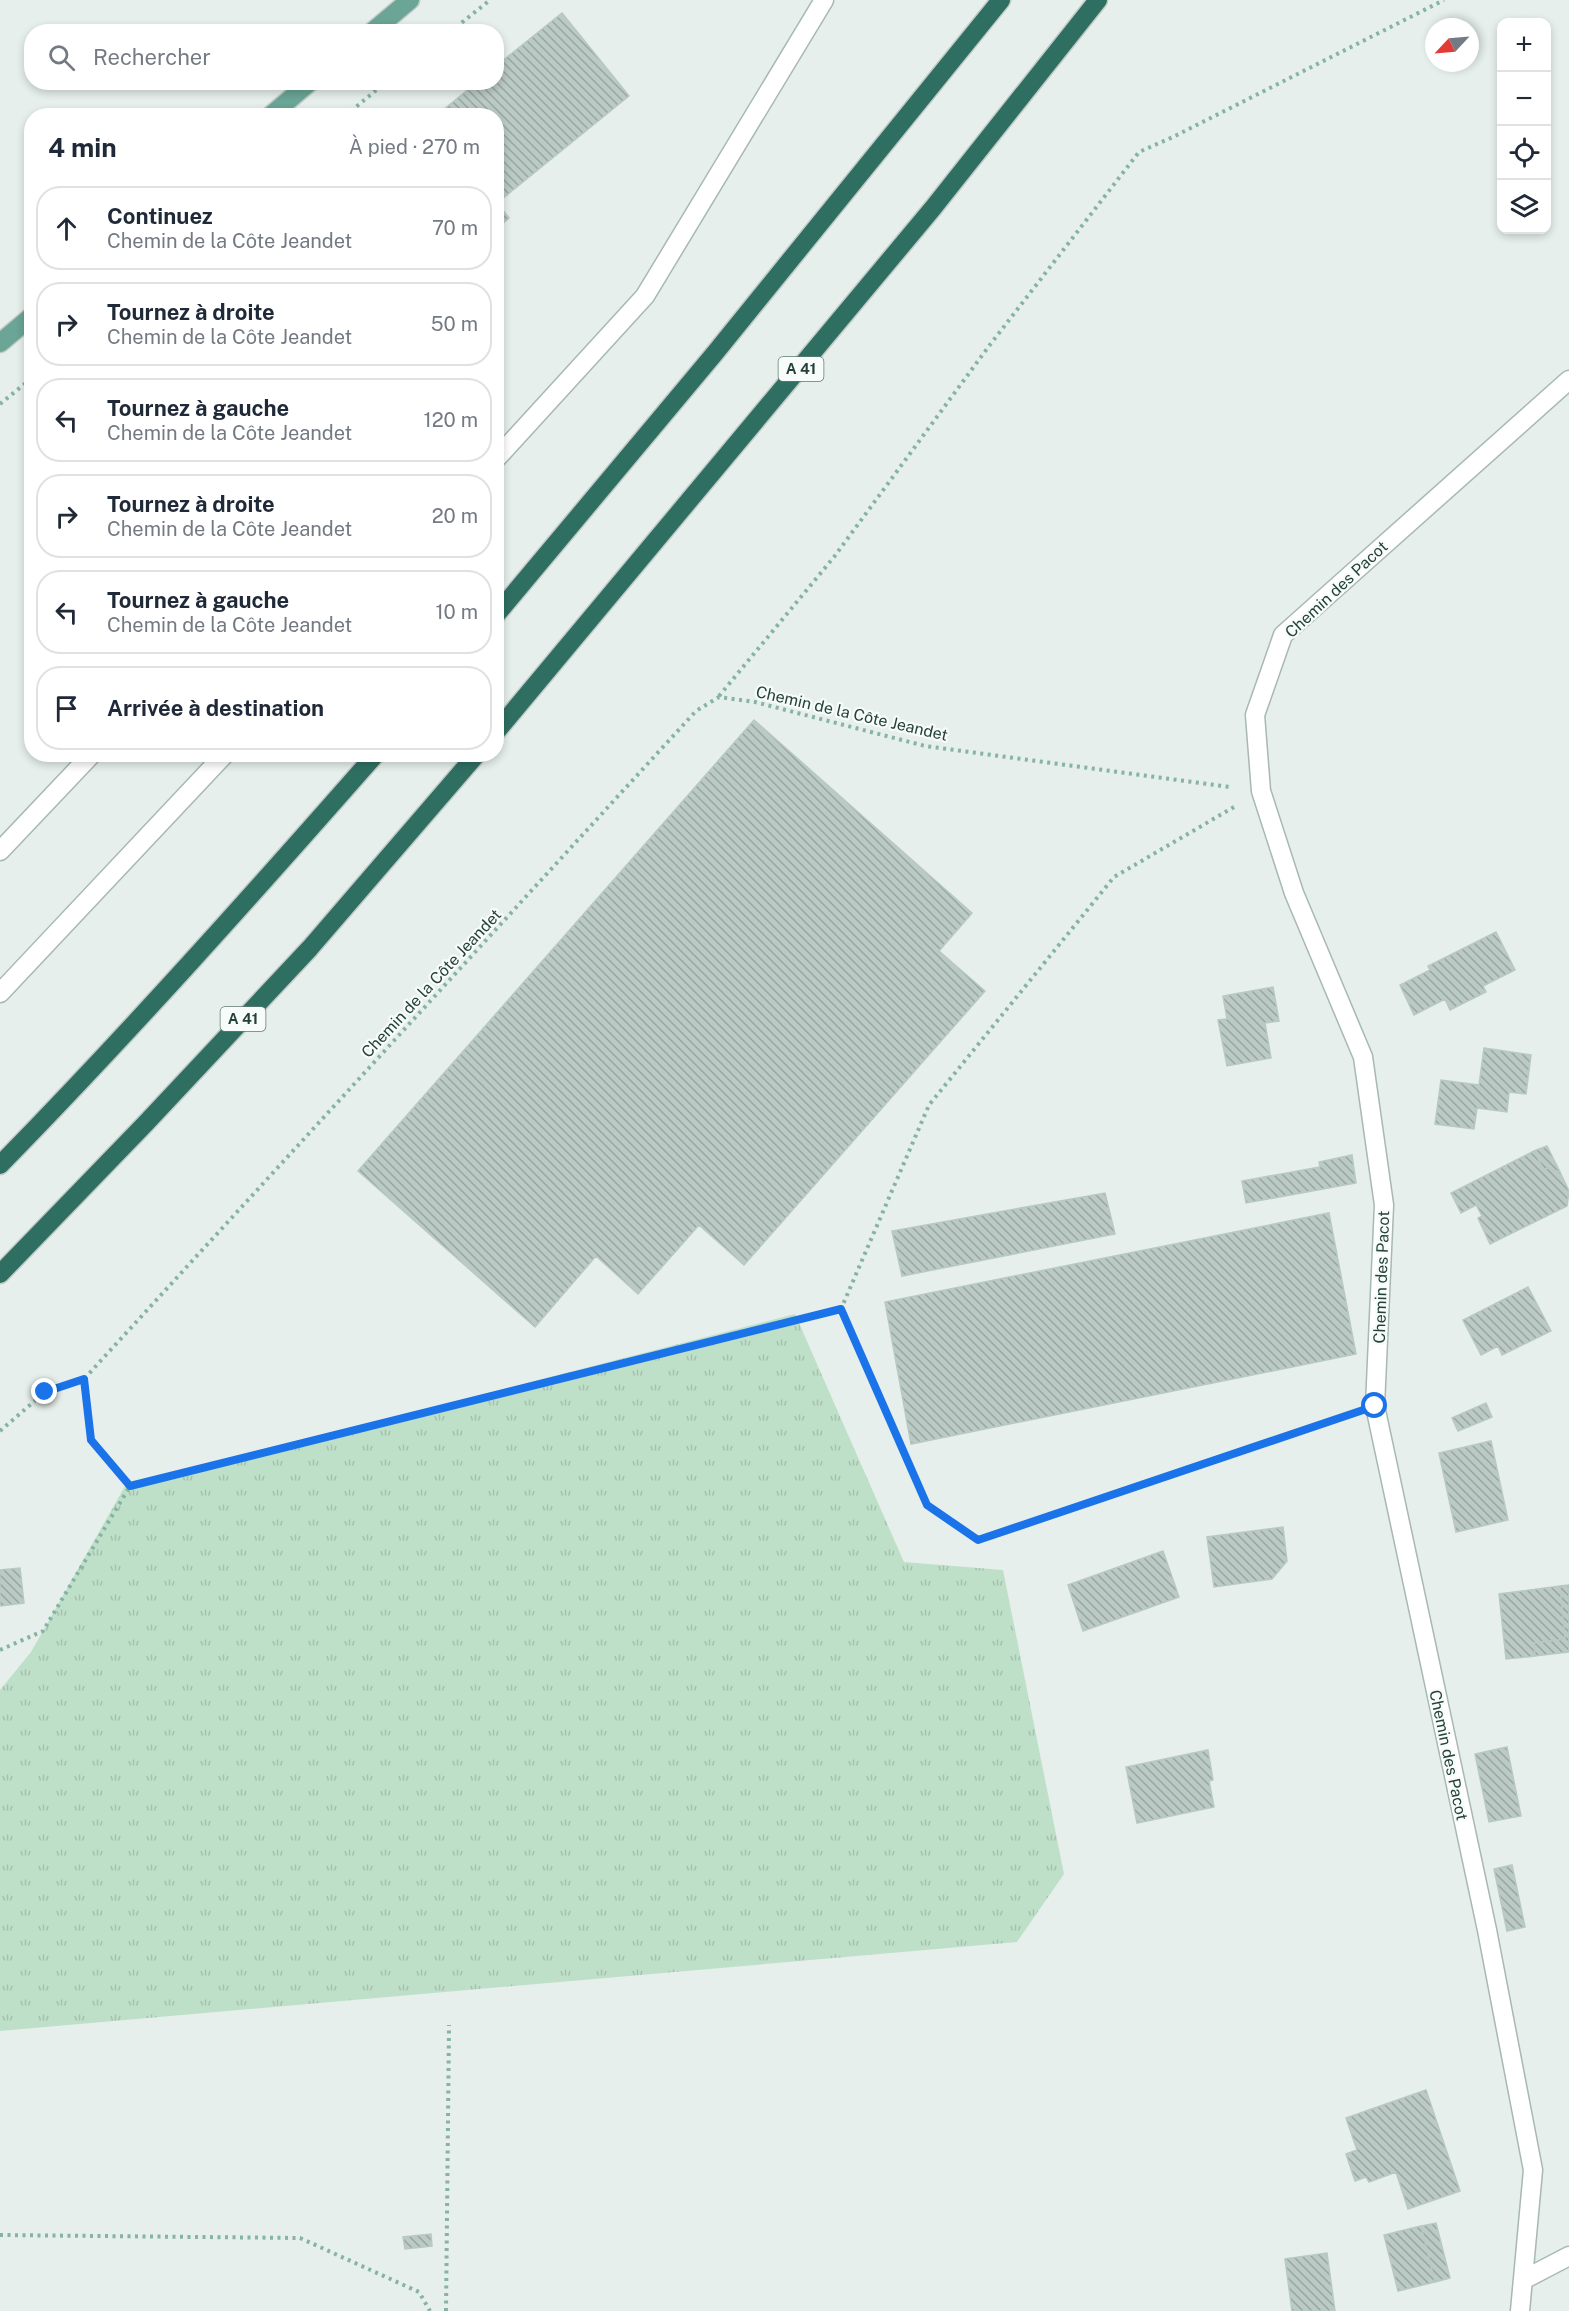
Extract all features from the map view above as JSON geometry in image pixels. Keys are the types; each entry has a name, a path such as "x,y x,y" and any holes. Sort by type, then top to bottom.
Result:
{"highway":[{"path":"504,605 716,352 1001,0"},
{"name":"A 41","path":"504,722 933,208 1098,0"},
{"path":"0,1165 77,1086 213,939 369,762"},
{"name":"A 41","path":"0,1274 146,1124 310,948 470,762"}],"main road":[{"path":"382,24 410,0"},
{"path":"279,108 301,90"},
{"path":"0,344 24,323"}],"street":[{"path":"504,450 645,296 824,0"},
{"name":"Chemin des Pacot","path":"1520,2311 1533,2170 1484,1919 1375,1406 1384,1205 1363,1057 1294,893 1261,791 1255,715 1283,635 1569,380"},
{"path":"0,851 84,762"},
{"path":"0,993 217,762"},
{"path":"1523,2280 1569,2256"}],"path":[{"path":"460,24 490,0"},
{"path":"719,697 834,557 988,346 1139,152 1444,0"},
{"path":"355,108 376,90"},
{"path":"0,404 24,384"},
{"name":"Chemin de la Côte Jeandet","path":"0,1431 45,1392 84,1379 696,711 719,697 755,702 925,746 1261,791"},
{"path":"1261,791 1114,877 929,1105 841,1309 927,1505 978,1540 1375,1406"},
{"path":"0,1650 43,1631 130,1486 841,1309"},
{"path":"84,1379 91,1440 130,1486"},
{"path":"446,2311 449,2025"},
{"path":"0,2235 300,2238 419,2292 430,2311"}],"green space":[{"path":"795,1314 904,1562 1003,1570 1064,1874 1017,1942 0,2031 0,1690 31,1652 125,1486"}],"building":[{"path":"562,13 629,96 504,197 504,108 446,108 467,90 504,90 504,60"},
{"path":"504,212 509,218 504,222"},
{"path":"754,720 972,913 939,951 985,991 744,1265 699,1225 638,1294 596,1256 535,1327 358,1171"},
{"path":"1496,932 1515,970 1483,986 1486,992 1450,1010 1445,999 1414,1015 1400,985 1430,970 1428,966"},
{"path":"1273,987 1279,1021 1265,1023 1271,1058 1227,1066 1218,1020 1227,1019 1223,996"},
{"path":"1484,1048 1531,1055 1526,1094 1509,1092 1507,1112 1477,1108 1474,1129 1435,1124 1441,1080 1479,1085"},
{"path":"1547,1146 1560,1172 1547,1168 1544,1170 1534,1151"},
{"path":"1534,1151 1544,1170 1547,1168 1560,1172 1569,1191 1567,1206 1490,1244 1478,1218 1482,1216 1476,1205 1461,1213 1451,1193"},
{"path":"1352,1155 1356,1183 1246,1203 1242,1181 1320,1167 1319,1162"},
{"path":"1105,1193 1115,1234 902,1276 892,1231"},
{"path":"1329,1213 1356,1354 911,1444 885,1302"},
{"path":"1528,1287 1551,1331 1502,1355 1498,1346 1481,1355 1463,1320"},
{"path":"1486,1403 1492,1417 1458,1431 1452,1418"},
{"path":"1491,1441 1508,1520 1456,1532 1439,1453"},
{"path":"1283,1527 1287,1561 1272,1579 1214,1587 1207,1537"},
{"path":"1163,1551 1179,1597 1083,1631 1068,1585"},
{"path":"20,1568 24,1603 0,1606 0,1570"},
{"path":"1569,1585 1569,1652 1535,1656 1534,1643 1565,1639 1560,1586"},
{"path":"1560,1586 1565,1639 1534,1643 1535,1656 1506,1659 1499,1594"},
{"path":"1507,1747 1521,1816 1489,1822 1475,1754"},
{"path":"1208,1750 1213,1780 1209,1781 1214,1807 1137,1823 1126,1767"},
{"path":"1512,1865 1525,1927 1507,1931 1494,1869"},
{"path":"1426,2090 1460,2191 1408,2209 1396,2172 1369,2182 1366,2177 1355,2181 1346,2154 1357,2150 1346,2118"},
{"path":"1436,2223 1450,2278 1435,2282 1421,2226"},
{"path":"1421,2226 1435,2282 1398,2291 1384,2235"},
{"path":"431,2234 432,2246 405,2249 403,2237"},
{"path":"1327,2253 1335,2311 1292,2311 1285,2259"}],"route":[{"path":"45,1392 84,1379 91,1440 130,1486 841,1309 927,1505 978,1540 1375,1406"}]}
